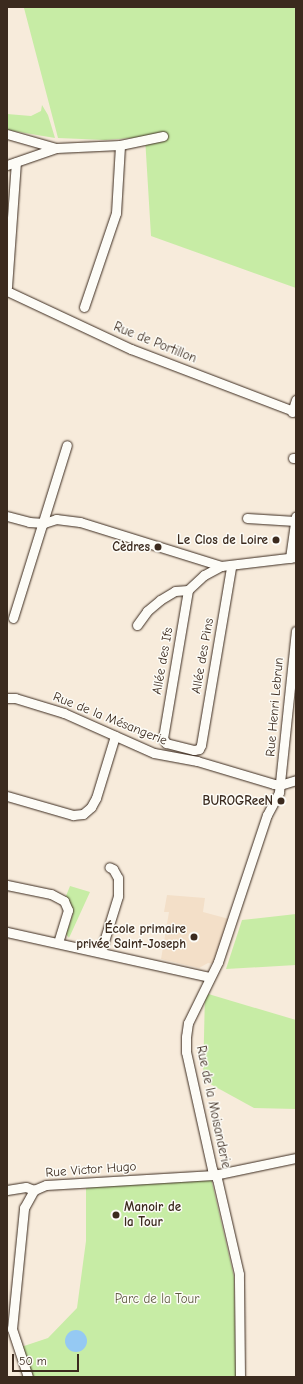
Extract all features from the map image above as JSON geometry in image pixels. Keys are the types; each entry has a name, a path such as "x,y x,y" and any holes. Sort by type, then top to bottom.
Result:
{"street":[{"path":"7,134 56,148"},
{"path":"7,287 11,163 56,148 120,145 163,136"},
{"path":"84,307 118,208 120,145"},
{"name":"Rue de Portillon","path":"7,291 131,349 294,412"},
{"path":"294,412 296,400"},
{"path":"13,618 44,523 67,445"},
{"path":"7,516 29,522 44,523 56,519 80,522 221,566 232,566 246,562 293,557 296,518 247,518"},
{"path":"137,625 147,611 160,600 175,591 188,590 204,575 221,566"},
{"name":"Allée des Pins","path":"199,749 232,566"},
{"name":"Allée des Ifs","path":"188,590 163,738 166,744 199,749"},
{"name":"Rue Henri Lebrun","path":"280,785 296,631"},
{"name":"Rue de la Mésangerie","path":"7,698 15,698 64,713 154,753 197,761 280,785"},
{"path":"7,796 73,815 83,814 91,807 96,798 115,736"},
{"path":"280,785 296,780"},
{"name":"Rue de la Moisanderie","path":"240,1377 239,1274 186,1052 188,1023 218,962 267,815 280,785"},
{"path":"101,951 118,896 118,878 113,869 109,867"},
{"path":"7,885 52,894 64,901 68,910 58,942"},
{"path":"7,932 101,951 210,977"},
{"name":"Rue Victor Hugo","path":"9,1329 24,1208 34,1190 46,1185 214,1174 296,1158"},
{"path":"7,1190 26,1187 34,1190"},
{"path":"9,1329 28,1377"}],"shaded area":[{"name":"École primaire privée Saint-Joseph","path":"167,895 205,898 203,912 229,919 214,964 208,963 199,968 161,959 169,912 164,912"}],"green space":[{"path":"15,7 296,7 296,288 151,236 145,137 105,140 58,138 24,8"},
{"path":"42,105 48,115 55,138 7,130 7,114 31,116 41,111"},
{"path":"70,886 90,892 69,938 66,934 73,914 66,896"},
{"path":"296,914 296,965 226,969 242,920"},
{"path":"205,993 296,1020 296,1109 254,1108 203,1080"},
{"name":"Parc de la Tour","path":"211,1178 234,1277 236,1377 32,1377 21,1347 48,1338 77,1308 86,1241 86,1187"}],"water":[{"path":"76,1330 84,1333 87,1341 84,1349 76,1352 68,1349 65,1341 68,1333"}],"place":[{"name":"Le Clos de Loire","path":"276,540"},
{"name":"Cèdres","path":"158,547"},
{"name":"BUROGReeN","path":"281,801"},
{"name":"École primaire privée Saint-Joseph","path":"194,937"},
{"name":"Manoir de la Tour","path":"116,1215"}]}
